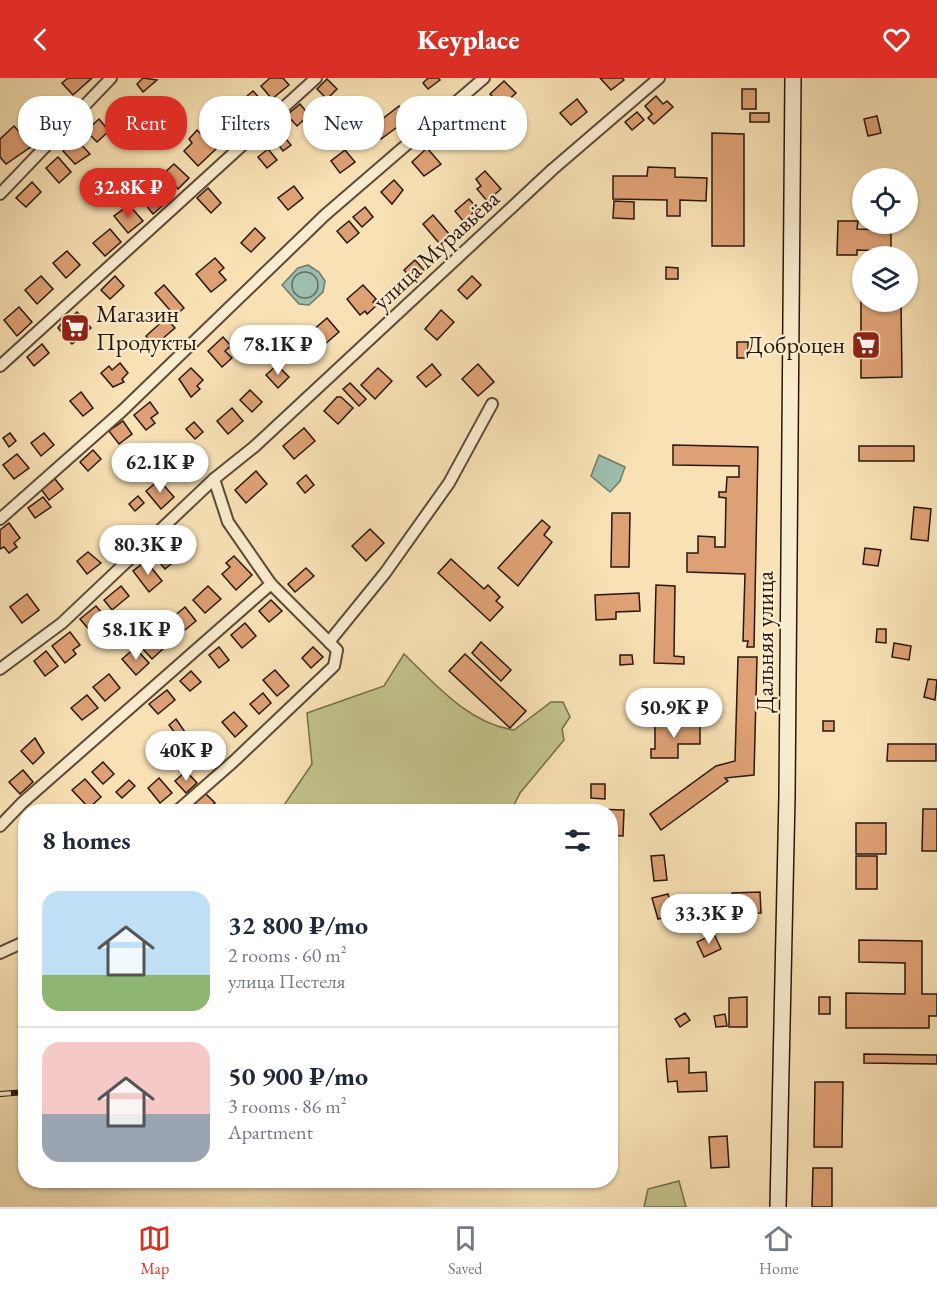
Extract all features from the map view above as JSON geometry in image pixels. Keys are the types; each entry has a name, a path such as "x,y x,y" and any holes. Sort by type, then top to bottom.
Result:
{"main road":[{"name":"Дальняя улица","path":"778,1207 787,796 793,78"}],"street":[{"path":"0,194 111,78"},
{"path":"0,366 316,78"},
{"path":"0,519 122,411 325,215 484,78"},
{"name":"улица Муравьёва","path":"0,669 62,623 214,479 254,447 553,169 659,78"},
{"path":"330,642 385,573 449,483 492,404"},
{"path":"185,804 334,666 337,650 271,584 228,522 214,479"},
{"path":"21,804 271,584"},
{"path":"0,826 18,807"},
{"path":"0,953 18,945"}],"green space":[{"path":"404,654 454,701 482,720 514,730 551,702 563,702 570,717 562,729 564,740 520,793 514,804 285,804 312,764 307,713 384,686"},
{"path":"679,1181 686,1207 644,1207 648,1189"}],"water":[{"path":"308,265 319,272 325,281 323,292 309,305 299,304 282,285 298,268"},
{"path":"599,455 625,467 620,481 610,492 591,476"}],"building":[{"path":"68,78 92,78 73,95 62,83"},
{"path":"143,78 157,80 143,92 137,84"},
{"path":"270,78 283,78 289,85 276,96 269,96 261,86"},
{"path":"428,78 440,80 428,89 423,83"},
{"path":"600,78 622,78 624,80 611,90"},
{"path":"327,79 337,89 330,96 324,96 317,89"},
{"path":"504,81 516,93 513,96 492,96 490,94"},
{"path":"742,89 756,89 756,109 742,109"},
{"path":"253,91 258,96 247,96"},
{"path":"656,96 663,104 667,101 673,107 654,124 648,118 652,114 645,106"},
{"path":"577,99 587,112 571,125 560,113"},
{"path":"300,104 303,108 303,120 297,126 291,119 291,112"},
{"path":"396,108 396,128 384,137 384,118"},
{"path":"637,112 644,120 632,130 625,122"},
{"path":"750,113 769,113 769,122 750,122"},
{"path":"877,116 881,133 868,136 864,119"},
{"path":"99,119 105,126 105,135 97,142 93,138 93,125"},
{"path":"14,126 18,130 18,150 26,150 6,164 0,157 0,139"},
{"path":"197,130 199,150 215,150 198,166 184,151 192,143 189,139"},
{"path":"712,133 744,134 744,246 712,246"},
{"path":"86,150 90,154 75,164 63,151"},
{"path":"269,150 277,160 267,168 258,157"},
{"path":"345,150 355,162 340,173 331,161"},
{"path":"425,150 429,150 441,164 424,176 412,162"},
{"path":"58,157 71,172 59,183 46,168"},
{"path":"174,164 189,178 178,189 163,174"},
{"path":"648,167 675,168 675,177 707,178 706,201 680,200 680,216 667,216 667,200 613,199 613,176 647,176"},
{"path":"485,171 501,189 487,201 477,189 481,186 476,179"},
{"path":"394,180 403,190 392,204 381,192"},
{"path":"32,182 41,192 26,207 16,198"},
{"path":"156,186 169,200 153,214 141,199"},
{"path":"294,186 303,198 288,210 278,198"},
{"path":"208,188 221,203 211,213 197,198"},
{"path":"469,199 478,209 463,221 455,211"},
{"path":"614,201 634,202 634,219 613,218"},
{"path":"129,205 143,221 128,233 114,216"},
{"path":"365,207 373,217 362,227 353,217"},
{"path":"433,215 449,234 439,243 423,224"},
{"path":"349,221 359,233 347,243 337,231"},
{"path":"838,221 852,221 852,234 891,234 891,246 852,246 852,255 837,255"},
{"path":"255,228 265,238 251,252 241,243"},
{"path":"110,229 121,242 105,256 93,243"},
{"path":"67,251 80,265 66,278 53,263"},
{"path":"215,258 224,268 219,272 226,280 211,292 196,274"},
{"path":"415,260 424,270 413,280 404,270"},
{"path":"666,267 678,268 678,279 666,279"},
{"path":"41,276 53,289 37,304 25,290"},
{"path":"115,276 124,286 110,299 101,290"},
{"path":"472,276 481,285 467,299 458,290"},
{"path":"164,285 184,308 175,316 155,293"},
{"path":"363,285 376,299 373,302 376,306 367,314 365,311 360,315 347,299"},
{"path":"19,307 32,322 17,336 4,320"},
{"path":"441,310 454,322 437,340 425,329"},
{"name":"Магазин Продукты","path":"77,312 91,328 72,344 58,328 66,317 68,320"},
{"path":"861,312 901,312 902,377 861,378"},
{"path":"166,318 175,328 154,346 146,336"},
{"path":"327,318 339,332 324,345 320,340 317,343 312,331"},
{"path":"223,337 231,346 225,351 232,358 222,367 208,351"},
{"path":"737,342 748,342 748,358 737,358"},
{"path":"42,344 49,353 34,366 27,357"},
{"path":"120,363 128,373 122,379 124,382 113,387 101,373 109,366 112,370"},
{"path":"432,364 441,375 426,387 417,377"},
{"path":"478,364 494,382 478,396 462,379"},
{"path":"277,365 289,377 278,388 266,375"},
{"path":"191,368 203,380 197,386 200,389 191,397 179,379"},
{"path":"378,368 392,381 375,399 361,385"},
{"path":"350,383 366,399 359,406 343,389"},
{"path":"250,390 262,402 252,412 240,400"},
{"path":"81,392 93,408 83,416 70,401"},
{"path":"337,397 341,397 353,408 338,424 324,411"},
{"path":"150,402 158,413 151,418 155,423 146,430 134,415"},
{"path":"232,408 243,421 228,434 217,421"},
{"path":"123,421 132,434 119,444 109,431"},
{"path":"194,422 203,432 195,439 186,429"},
{"path":"304,428 315,441 294,459 283,446"},
{"path":"10,433 16,441 9,447 3,438"},
{"path":"44,433 54,445 41,456 31,443"},
{"path":"673,445 758,447 754,647 747,647 748,641 743,641 745,574 687,572 687,553 698,553 698,536 715,537 715,547 725,547 726,498 719,497 719,492 726,492 727,477 739,477 739,466 673,465"},
{"path":"859,446 914,446 914,461 859,461"},
{"path":"182,449 195,464 184,474 170,459"},
{"path":"93,450 101,459 88,471 80,462"},
{"path":"17,454 29,468 14,479 3,465"},
{"path":"256,471 267,484 246,503 235,490"},
{"path":"306,475 314,485 305,493 297,483"},
{"path":"55,479 63,489 49,500 41,489"},
{"path":"159,480 174,497 161,509 146,491"},
{"path":"138,496 144,503 135,511 129,504"},
{"path":"43,497 51,507 35,518 28,508"},
{"path":"914,507 931,509 928,541 911,539"},
{"path":"612,513 630,513 629,567 611,567"},
{"path":"542,520 550,527 544,535 552,542 518,586 498,568"},
{"path":"9,523 20,538 14,543 17,547 9,553 4,547 0,549 0,530"},
{"path":"122,529 131,539 117,551 108,542"},
{"path":"370,529 384,543 366,561 352,546"},
{"path":"165,547 176,560 165,569 154,556"},
{"path":"865,548 881,550 878,566 863,564"},
{"path":"88,552 101,563 87,574 77,561"},
{"path":"234,556 252,575 236,590 222,574 230,567 226,563"},
{"path":"451,559 484,589 488,585 500,597 496,601 503,607 490,621 438,573"},
{"path":"146,561 162,581 149,592 133,571"},
{"path":"306,568 314,576 295,592 288,584"},
{"path":"656,585 675,586 674,656 684,657 684,664 654,663"},
{"path":"121,586 129,596 112,610 104,600"},
{"path":"208,586 221,599 205,613 193,600"},
{"path":"639,593 640,611 616,612 616,619 596,620 595,595"},
{"path":"27,594 39,610 22,623 10,607"},
{"path":"271,600 282,611 269,622 259,611"},
{"path":"96,606 107,619 91,632 80,619"},
{"path":"185,607 196,621 185,630 173,617"},
{"path":"245,623 256,636 242,648 231,635"},
{"path":"877,629 886,629 886,643 876,642"},
{"path":"70,632 80,645 73,650 76,654 65,663 52,646"},
{"path":"156,638 164,648 152,659 143,649"},
{"path":"481,642 511,670 501,681 472,653"},
{"path":"894,643 911,646 909,660 892,657"},
{"path":"219,647 229,660 219,668 209,655"},
{"path":"313,647 323,657 311,668 302,658"},
{"path":"135,648 149,663 136,675 122,659"},
{"path":"46,651 58,666 45,676 34,661"},
{"path":"465,654 526,711 510,728 449,671"},
{"path":"620,655 632,655 633,664 620,665"},
{"path":"738,657 757,657 754,775 725,778 728,781 661,830 650,814 716,766 735,761"},
{"path":"275,670 289,686 277,696 263,680"},
{"path":"191,671 201,682 190,691 180,681"},
{"path":"109,674 120,688 105,701 93,687"},
{"path":"928,679 937,680 935,700 924,697"},
{"path":"167,690 175,700 158,714 149,704"},
{"path":"263,693 271,703 259,714 250,704"},
{"path":"87,695 98,708 82,720 71,708"},
{"path":"234,712 247,726 235,737 222,722"},
{"path":"176,719 185,732 178,737 169,725"},
{"path":"823,721 834,721 834,731 823,731"},
{"path":"655,725 700,725 700,744 678,744 678,758 651,758 651,749 655,749"},
{"path":"209,735 221,749 209,759 197,745"},
{"path":"35,738 44,753 33,764 21,751"},
{"path":"888,744 936,744 936,761 887,761"},
{"path":"103,762 114,774 103,784 92,772"},
{"path":"23,770 33,782 20,794 9,782"},
{"path":"186,771 197,783 186,793 175,781"},
{"path":"159,778 172,793 160,803 148,788"},
{"path":"85,779 101,797 93,804 85,804 72,790"},
{"path":"129,780 135,786 122,798 116,792"},
{"path":"591,784 605,784 605,799 591,798"},
{"path":"206,794 215,803 196,804"},
{"path":"923,809 937,809 937,851 922,851"},
{"path":"618,810 624,810 623,836 618,836"},
{"path":"856,823 886,823 886,854 856,854"},
{"path":"664,855 667,880 654,881 651,856"},
{"path":"856,856 877,856 877,889 856,889"},
{"path":"760,892 761,913 733,914 732,893"},
{"path":"668,894 674,915 658,919 652,898"},
{"path":"714,934 721,949 704,957 697,942"},
{"path":"859,940 922,941 922,994 937,994 937,1016 929,1016 929,1028 846,1028 846,993 905,994 905,963 859,962"},
{"path":"747,997 747,1027 729,1027 729,998"},
{"path":"819,997 830,997 830,1014 819,1014"},
{"path":"685,1013 690,1020 680,1027 675,1019"},
{"path":"725,1014 727,1026 716,1027 714,1016"},
{"path":"864,1054 937,1055 937,1064 864,1063"},
{"path":"689,1058 689,1073 706,1072 707,1091 678,1092 677,1081 668,1082 666,1059"},
{"path":"815,1082 843,1082 842,1147 814,1147"},
{"path":"727,1136 729,1167 711,1168 709,1137"},
{"path":"813,1168 832,1168 832,1207 812,1207"}],"railway":[{"path":"0,1094 18,1093"}],"place":[{"name":"Магазин Продукты","path":"75,328"},
{"name":"Доброцен","path":"866,345"}]}
